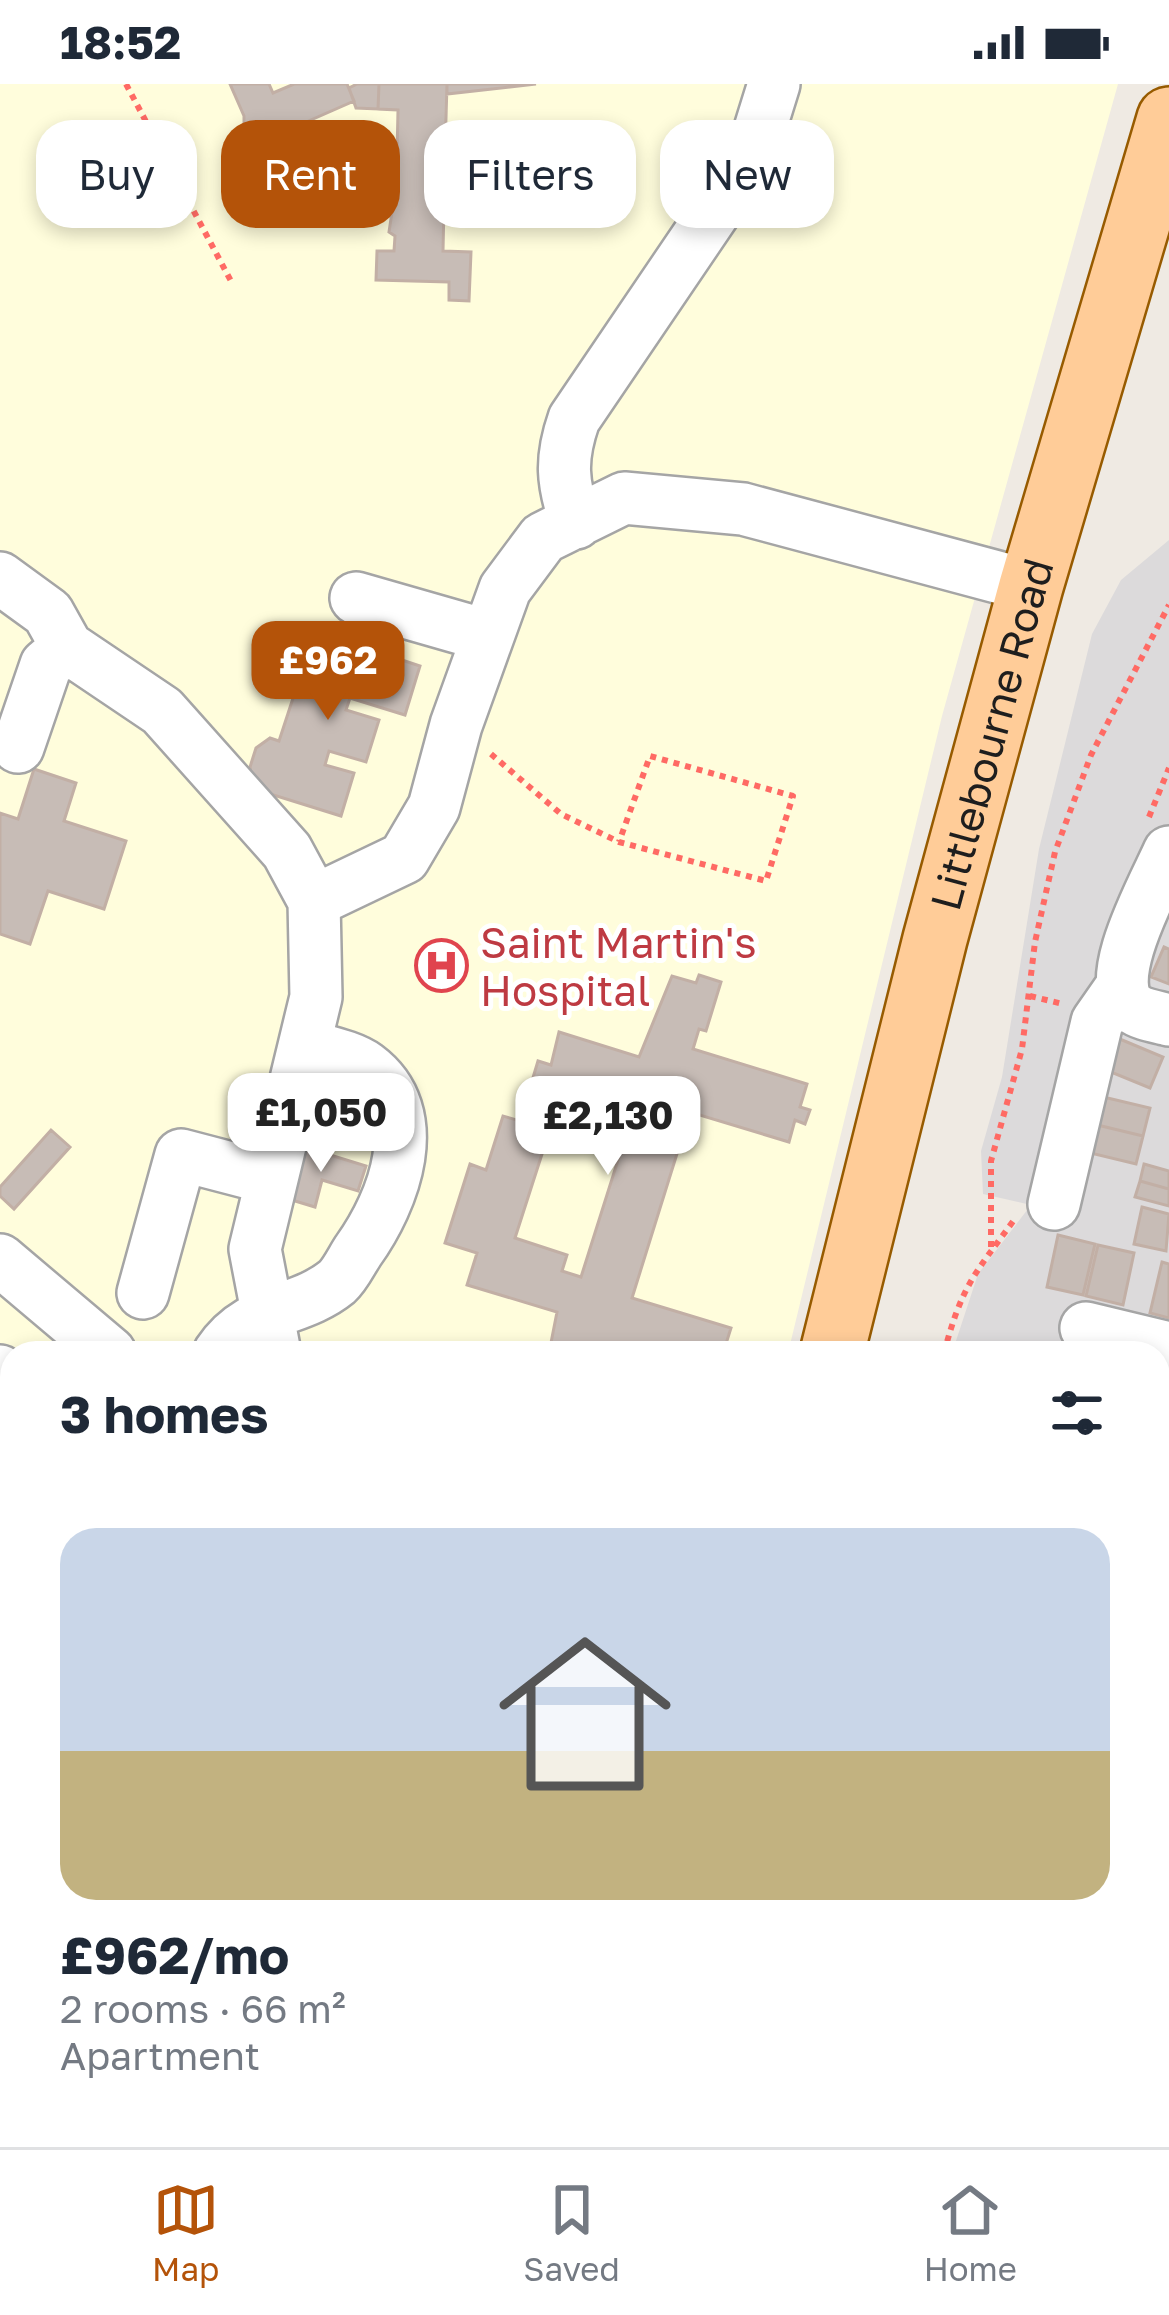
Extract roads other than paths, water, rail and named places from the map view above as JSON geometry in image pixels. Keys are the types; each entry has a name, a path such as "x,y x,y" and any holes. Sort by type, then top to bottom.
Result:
{"main road":[{"name":"Littlebourne Road","path":"835,1341 935,939 1031,586 1169,119"}],"street":[{"path":"576,523 562,483 563,450 574,419 751,158 774,84"},
{"path":"314,901 404,858 434,807 485,635 505,589 543,538 624,498 743,509 1031,586"},
{"path":"0,578 47,614 68,647 162,711 287,851 314,901 316,997 255,1249 270,1333"},
{"path":"356,598 485,635"},
{"path":"18,747 46,665 68,647"},
{"path":"1054,1204 1097,1022 1120,989 1121,967 1169,852"},
{"path":"1120,989 1133,1008 1169,1021"},
{"path":"227,1341 232,1334 270,1333 337,1282 376,1226 402,1155 396,1103 366,1066 305,1045"},
{"path":"143,1293 181,1155 269,1178"},
{"path":"0,1260 92,1341"},
{"path":"1086,1328 1140,1341"}],"place":[{"name":"Saint Martin's Hospital","path":"441,966"}]}
